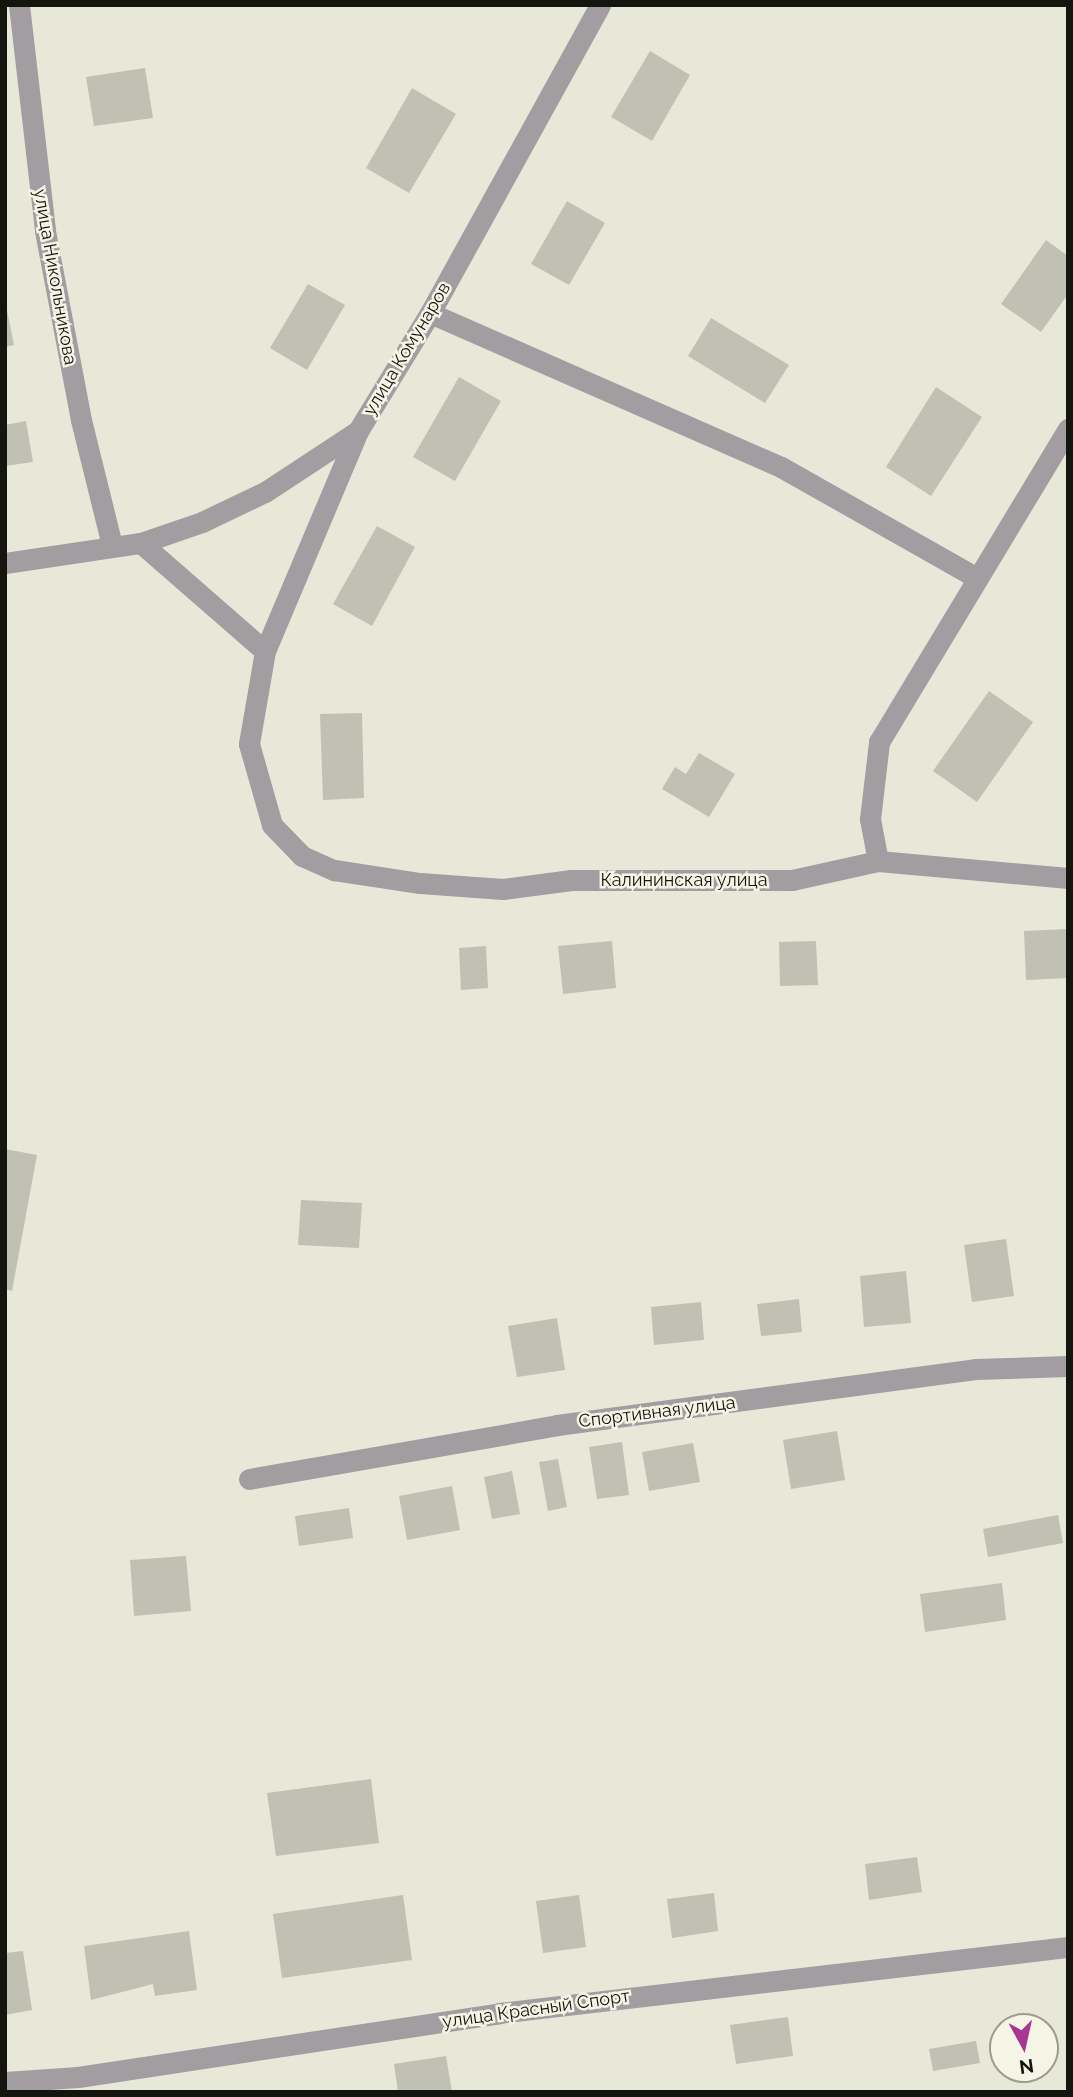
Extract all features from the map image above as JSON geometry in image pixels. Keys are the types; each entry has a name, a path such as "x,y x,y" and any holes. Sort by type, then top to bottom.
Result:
{"street":[{"name":"улица Никольникова","path":"19,5 45,231 81,420 112,545"},
{"name":"улица Комунаров","path":"5,563 112,545 141,543 265,492 358,431 430,313 600,5"},
{"path":"430,313 781,467 976,578"},
{"path":"878,860 870,819 879,742 1068,429"},
{"path":"141,543 265,651 358,431"},
{"name":"Калининская улица","path":"265,651 249,744 272,825 302,856 334,870 407,881 503,889 571,880 792,880 878,860 1068,878"},
{"name":"Спортивная улица","path":"249,1479 571,1423 975,1369 1068,1366"},
{"name":"улица Красный Спорт","path":"5,2082 78,2085 499,2013 1068,1948"}],"building":[{"path":"650,51 690,75 652,141 611,117"},
{"path":"145,68 153,118 94,126 86,77"},
{"path":"412,88 456,114 409,193 366,168"},
{"path":"567,201 605,223 569,285 531,264"},
{"path":"1046,240 1068,256 1068,294 1041,332 1001,304"},
{"path":"308,284 345,305 307,370 270,348"},
{"path":"5,300 14,345 5,347"},
{"path":"711,318 789,365 765,403 688,356"},
{"path":"459,377 501,401 455,481 413,457"},
{"path":"936,387 982,417 931,496 886,467"},
{"path":"26,421 33,462 5,466 5,425"},
{"path":"377,526 415,547 372,626 333,604"},
{"path":"989,691 1033,722 977,802 933,771"},
{"path":"362,713 364,798 323,800 320,714"},
{"path":"699,753 735,774 709,817 662,789 675,767 686,774"},
{"path":"1068,929 1068,978 1026,980 1024,931"},
{"path":"612,941 616,988 563,994 558,946"},
{"path":"816,941 818,985 780,986 779,942"},
{"path":"486,946 488,988 461,990 459,948"},
{"path":"5,1149 37,1155 12,1291 5,1289"},
{"path":"301,1200 362,1203 359,1248 298,1245"},
{"path":"1006,1239 1014,1296 972,1302 964,1245"},
{"path":"906,1271 911,1323 864,1327 860,1276"},
{"path":"799,1299 802,1332 761,1336 757,1304"},
{"path":"701,1302 704,1340 654,1345 651,1307"},
{"path":"557,1318 565,1370 517,1377 508,1326"},
{"path":"837,1431 845,1480 791,1489 783,1440"},
{"path":"622,1442 629,1495 597,1499 589,1447"},
{"path":"693,1443 700,1482 649,1491 642,1452"},
{"path":"558,1459 567,1507 548,1511 539,1462"},
{"path":"512,1471 520,1514 492,1519 484,1477"},
{"path":"452,1486 460,1530 407,1540 399,1496"},
{"path":"349,1508 353,1538 299,1546 295,1516"},
{"path":"1058,1515 1063,1543 988,1557 983,1529"},
{"path":"186,1556 191,1611 134,1616 130,1560"},
{"path":"1002,1583 1006,1620 925,1632 920,1594"},
{"path":"371,1779 379,1843 276,1856 267,1793"},
{"path":"917,1857 922,1892 869,1900 865,1864"},
{"path":"714,1893 718,1931 672,1938 667,1899"},
{"path":"403,1895 412,1960 282,1978 273,1914"},
{"path":"579,1895 586,1947 543,1953 536,1901"},
{"path":"189,1931 197,1990 155,1996 153,1984 91,2000 84,1946"},
{"path":"23,1951 32,2010 5,2015 5,1953"},
{"path":"788,2017 793,2056 736,2064 730,2025"},
{"path":"976,2041 980,2063 933,2071 929,2049"},
{"path":"446,2056 452,2092 398,2092 394,2064"}]}
